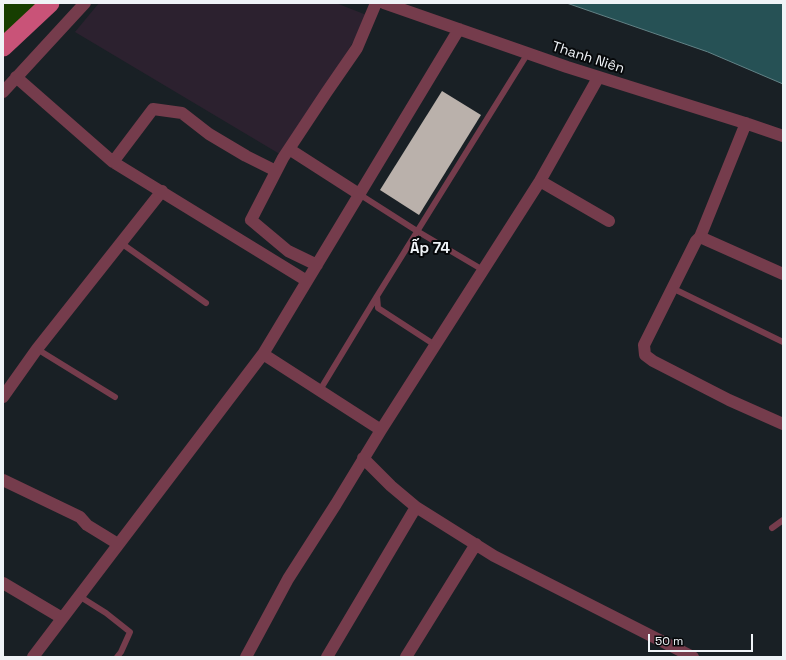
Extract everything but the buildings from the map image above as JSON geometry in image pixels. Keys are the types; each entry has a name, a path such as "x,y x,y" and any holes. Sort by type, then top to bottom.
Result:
{"main road":[{"path":"3,47 50,3"}],"street":[{"path":"3,92 85,3"},
{"path":"317,264 288,251 251,220 289,148 357,48 376,3"},
{"name":"Thanh Niên","path":"384,3 598,78 746,123 783,136"},
{"path":"33,657 79,596 114,541 263,354 459,29"},
{"path":"16,77 113,162 307,281"},
{"path":"246,657 288,579 380,430 540,181 598,78"},
{"path":"113,162 153,109 182,113 209,134 246,156 276,171"},
{"path":"746,123 700,237 696,241 644,345 646,355 653,361 729,400 783,424"},
{"path":"289,148 359,194"},
{"path":"540,181 608,221"},
{"path":"3,397 37,348 162,191"},
{"path":"700,237 783,274"},
{"path":"263,354 380,430"},
{"path":"363,458 391,486 416,507 494,556 693,657"},
{"path":"3,480 80,518 87,525 114,541"},
{"path":"327,657 416,507"},
{"path":"406,657 476,544"},
{"path":"3,583 62,618"}],"lane":[{"path":"320,390 417,231 528,54"},
{"path":"359,194 417,231 483,270"},
{"path":"121,244 206,303"},
{"path":"672,288 783,342"},
{"path":"377,296 378,308 435,345"},
{"path":"37,348 115,397"},
{"path":"772,528 783,520"},
{"path":"79,596 106,613 130,632 121,652 117,657"}],"shaded area":[{"path":"99,3 336,3 369,16 283,156 75,32"}],"green space":[{"path":"3,3 37,3 3,35"}],"water":[{"path":"567,3 783,3 783,84 708,52"}],"district":[{"name":"Ấp 74","path":"430,249"}]}
